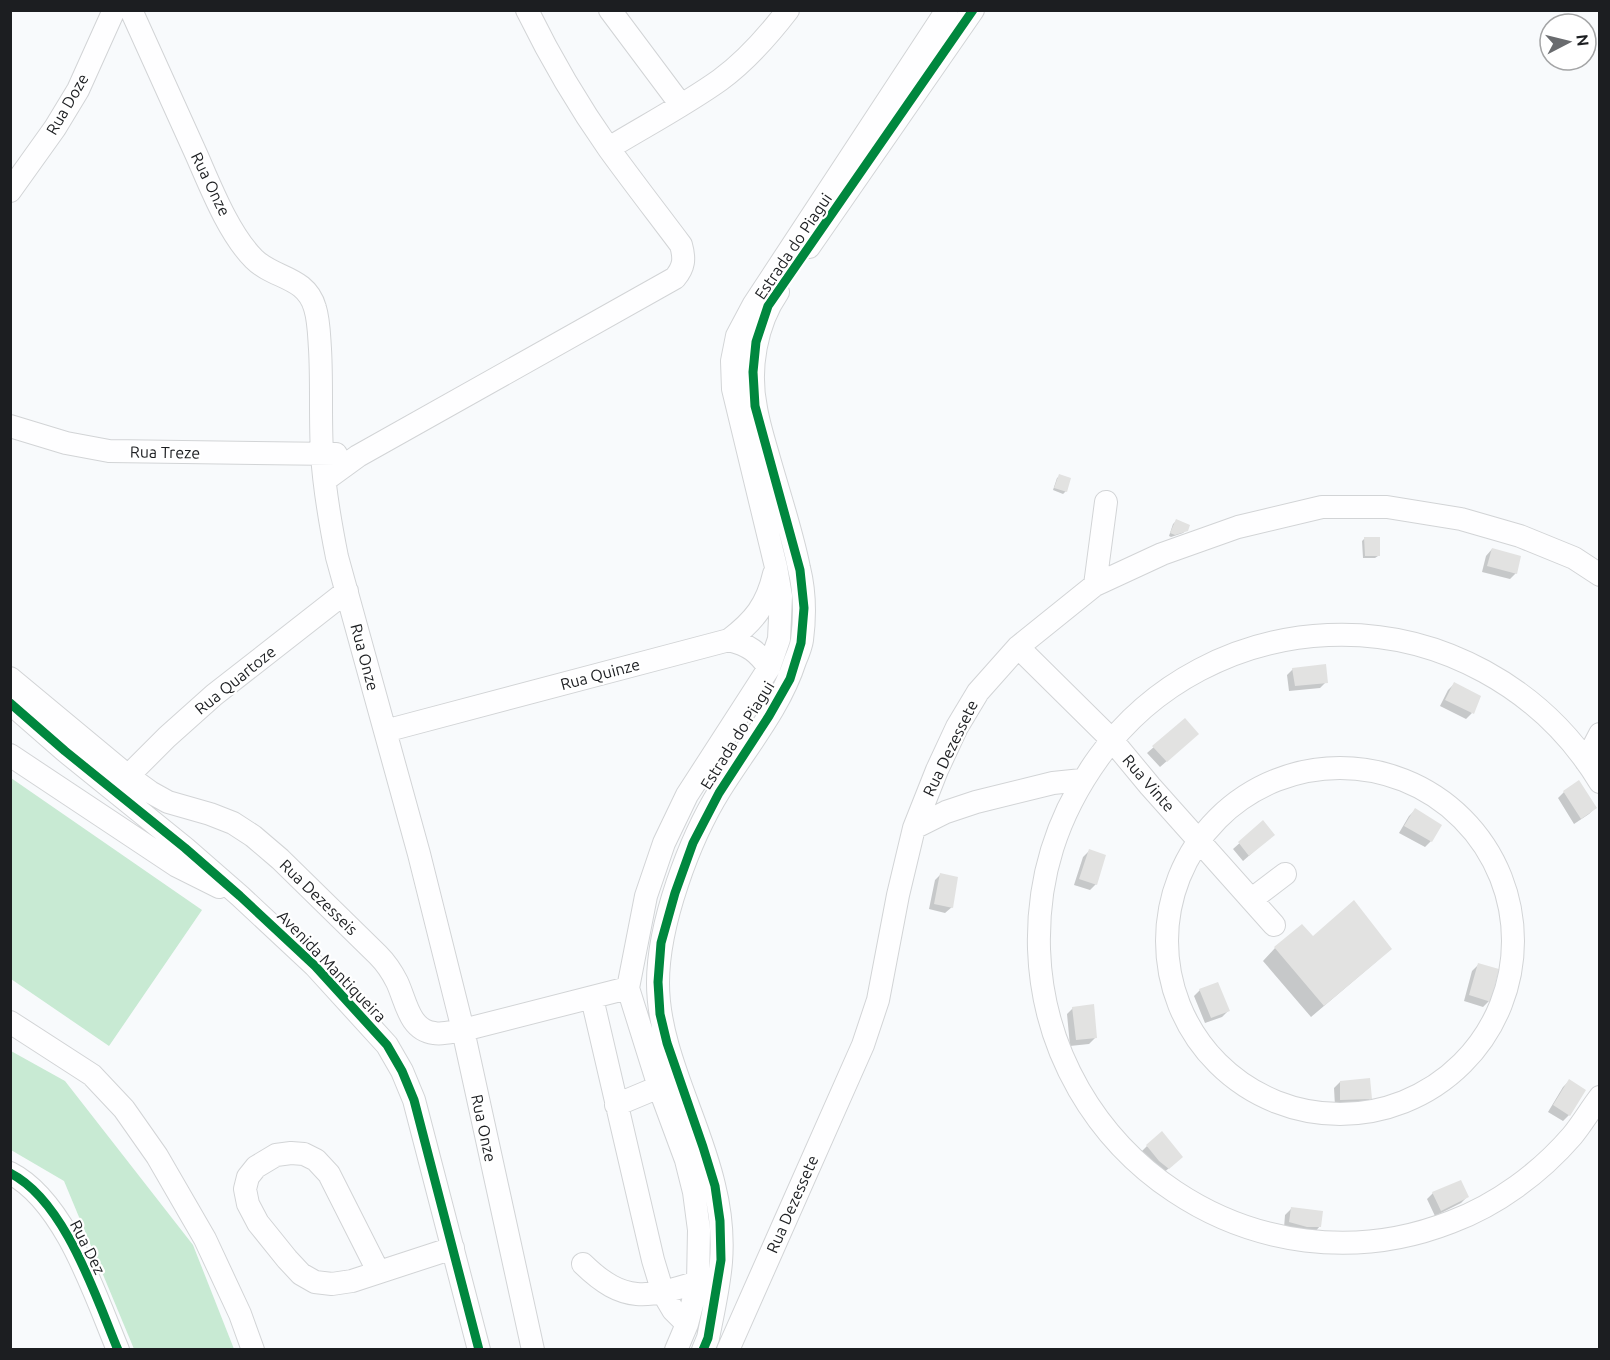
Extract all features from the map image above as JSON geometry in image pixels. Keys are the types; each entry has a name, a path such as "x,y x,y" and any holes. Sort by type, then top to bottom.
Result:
{"street":[{"name":"Rua Doze","path":"10,191 55,128 78,90 114,10"},
{"name":"Rua Onze","path":"131,10 214,195 236,235 254,259 273,273 297,282 315,306 319,323 321,357 322,453 328,512 337,557 419,854 463,1030 533,1350"},
{"path":"325,480 358,456 675,278 681,270 684,254 681,245 609,148 563,78 527,10"},
{"path":"610,10 681,105"},
{"path":"609,148 720,80 746,58 788,10"},
{"path":"675,1350 687,1324 698,1282 699,1230 694,1192 686,1160 659,1087 628,988 646,896 664,843 687,795 769,668 779,639 781,596 776,567 733,390 732,361 737,336 754,304 947,10"},
{"name":"Estrada do Piagui","path":"703,1350 708,1338 722,1260 720,1221 715,1186 660,1014 658,982 661,943 675,893 693,843 719,793 790,679 801,643 804,608 800,570 755,406 753,372 756,342 768,306 973,10"},
{"name":"Rua Treze","path":"10,426 66,443 109,451 322,453 358,456"},
{"path":"1095,585 1106,502"},
{"name":"Rua Dezessete","path":"728,1350 863,1045 878,1000 898,895 914,828 937,770 957,727 978,692 1018,647 1095,585 1162,554 1238,527 1322,507 1387,507 1461,519 1520,536 1574,558 1599,575"},
{"name":"Rua Quinze","path":"385,731 729,640 747,626 764,605 771,590 776,567"},
{"name":"Rua Quartoze","path":"128,776 214,695 347,591"},
{"path":"1599,782 1586,760 1551,719 1508,684 1460,658 1408,641 1354,634 1299,636 1246,649 1196,671 1150,701 1111,739 1082,780 1059,825 1045,874 1038,923 1040,974 1050,1023 1068,1071 1094,1114 1126,1153 1164,1186 1207,1212 1254,1230 1303,1241 1353,1243 1403,1237 1451,1222 1496,1200 1537,1171 1572,1136 1599,1097"},
{"path":"729,640 753,649 769,668"},
{"name":"Rua Vinte","path":"1018,647 1111,739 1274,925"},
{"name":"Rua Dezesseis","path":"10,678 150,792 168,802 233,823 253,836 288,867 390,968 414,1022 424,1030 435,1034 463,1030 628,988"},
{"name":"Avenida Mantiqueira","path":"10,703 240,896 315,966 387,1045 402,1071 414,1100 479,1350"},
{"path":"1586,760 1599,734"},
{"path":"10,755 177,866 209,884 240,896"},
{"path":"1356,766 1400,777 1440,798 1474,829 1498,868 1511,911 1513,957 1503,1001 1482,1042 1451,1075 1412,1100 1369,1113 1324,1114 1279,1104 1239,1083 1206,1052 1182,1013 1168,970 1167,924 1174,891 1177,880 1198,839 1229,806 1267,782 1310,768 1356,766"},
{"path":"914,828 946,812 976,802 1053,783 1082,780"},
{"path":"1252,899 1285,874"},
{"path":"592,998 650,1248 663,1293 673,1310 687,1324"},
{"path":"10,1022 92,1075 124,1108 157,1156 205,1239 240,1314 253,1350"},
{"path":"616,1105 659,1087"},
{"path":"378,1271 329,1174 316,1160 304,1154 276,1155 256,1167 248,1177 245,1190 248,1204 265,1232 301,1274 315,1282 332,1284 352,1281 453,1248"},
{"name":"Rua Dez","path":"10,1173 21,1178 46,1202 68,1237 90,1282 118,1350"},
{"path":"583,1264 598,1279 618,1290 638,1294 663,1293 698,1282"}],"green space":[{"path":"11,778 202,910 109,1046 11,979"},
{"path":"11,1051 65,1081 193,1245 234,1349 134,1349 64,1181 11,1150"}],"building":[{"path":"1059,474 1071,478 1067,492 1054,488"},
{"path":"1176,519 1190,525 1188,531 1175,535 1170,533"},
{"path":"1364,537 1380,537 1380,556 1365,556"},
{"path":"1492,548 1521,556 1517,574 1487,566"},
{"path":"1326,664 1328,683 1295,686 1292,668"},
{"path":"1454,682 1481,696 1474,714 1445,700"},
{"path":"1185,718 1199,734 1167,762 1152,746"},
{"path":"1579,780 1597,808 1581,819 1563,791"},
{"path":"1415,808 1442,825 1432,842 1404,826"},
{"path":"1263,820 1275,835 1249,856 1238,842"},
{"path":"1089,849 1106,855 1097,885 1079,879"},
{"path":"940,873 958,877 953,908 934,904"},
{"path":"1354,900 1392,949 1324,1006 1274,947 1302,924 1313,936"},
{"path":"1478,963 1499,969 1491,1002 1469,995"},
{"path":"1218,982 1230,1011 1211,1018 1199,989"},
{"path":"1094,1004 1097,1038 1076,1040 1072,1007"},
{"path":"1370,1078 1372,1099 1340,1100 1340,1081"},
{"path":"1569,1079 1586,1090 1570,1116 1553,1105"},
{"path":"1162,1131 1183,1157 1169,1169 1146,1145"},
{"path":"1461,1180 1469,1197 1441,1211 1432,1192"},
{"path":"1291,1207 1323,1211 1321,1227 1307,1227 1289,1222"}],"cycle path":[{"path":"703,1350 708,1338 721,1260 720,1221 715,1186 667,1043 660,1014 658,982 661,943 675,893 693,843 719,793 790,679 801,643 804,608 800,570 755,406 753,372 756,342 768,306 973,10"},
{"path":"10,703 240,896 315,966 387,1045 402,1071 414,1100 479,1350"},
{"path":"10,1173 29,1186 47,1205 62,1227 88,1277 118,1350"}]}
